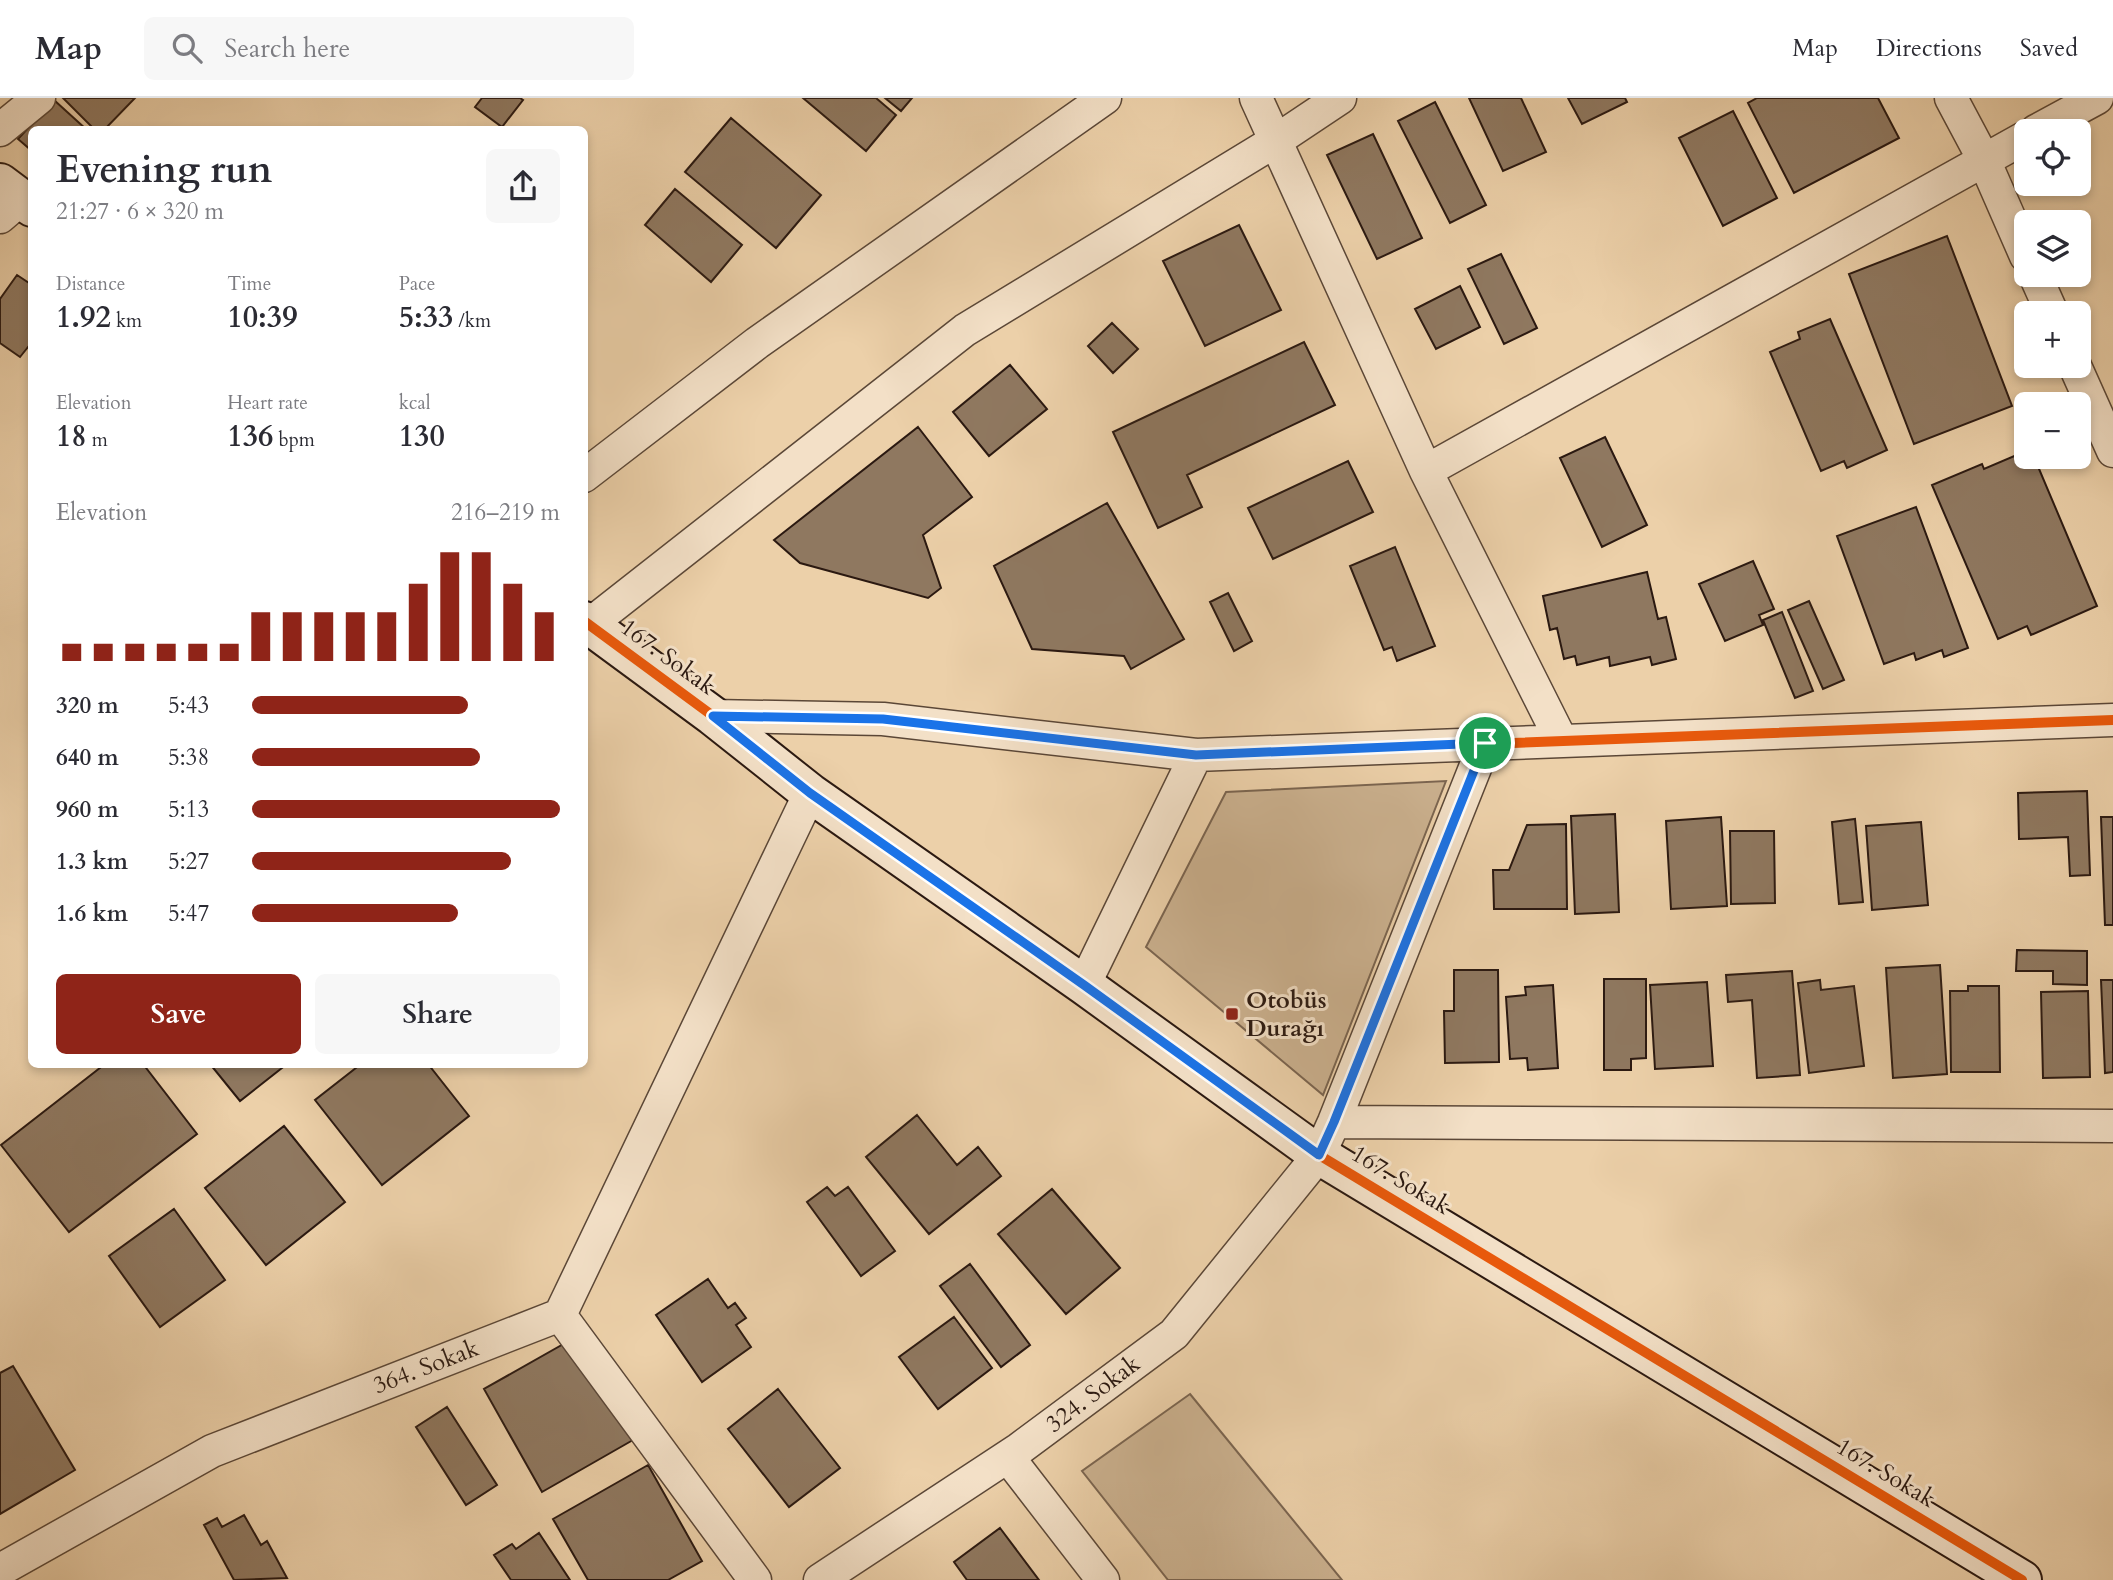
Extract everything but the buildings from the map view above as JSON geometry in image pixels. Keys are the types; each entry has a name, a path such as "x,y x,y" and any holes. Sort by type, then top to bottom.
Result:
{"street":[{"path":"0,130 39,98"},
{"path":"588,474 757,343 1105,98"},
{"path":"1256,98 1426,471 1561,740"},
{"path":"588,622 965,330 1277,140 1339,98"},
{"path":"1951,98 1984,160 2014,229"},
{"path":"2058,119 2097,98"},
{"path":"1426,471 2014,144"},
{"path":"2080,378 2113,451"},
{"name":"167. Sokak","path":"588,624 713,716 810,793 1084,985 2022,1580"},
{"path":"713,716 883,719 1196,755 2113,720"},
{"name":"324. Sokak","path":"820,1580 1008,1457 1174,1334 1326,1138 1485,743"},
{"path":"1084,985 1196,755"},
{"path":"755,1580 560,1315 810,793"},
{"path":"1326,1138 2113,1126"},
{"name":"364. Sokak","path":"0,1570 212,1451 560,1315"},
{"path":"1008,1457 1103,1580"}],"shaded area":[{"path":"1446,781 1323,1095 1146,947 1226,792"},
{"path":"1190,1394 1342,1580 1168,1580 1082,1471"}],"cycle path":[{"path":"588,624 713,716 810,793 1084,985 1319,1155 2022,1580"},
{"path":"713,716 883,719 1196,755 2113,720"}],"place":[{"name":"Otobüs Durağı","path":"1232,1014"}],"route":[{"path":"713,716 883,719 1196,755 1485,743 1319,1155 1084,985 810,793 713,716"}]}
